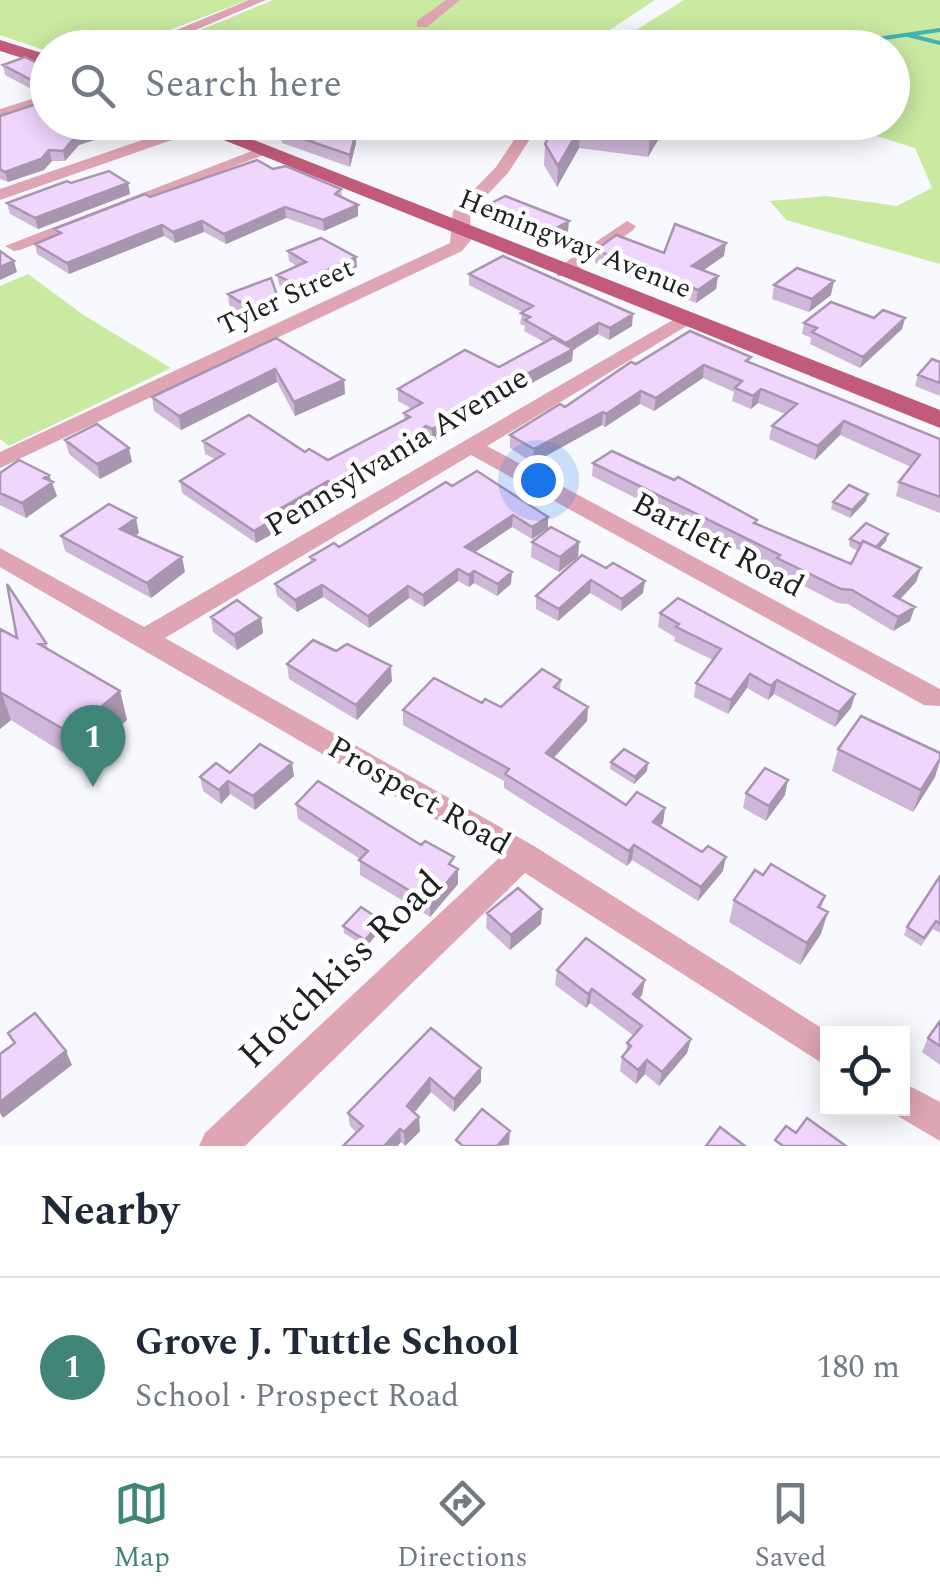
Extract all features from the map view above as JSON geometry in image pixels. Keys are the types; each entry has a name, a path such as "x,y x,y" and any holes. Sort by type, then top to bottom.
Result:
{"main road":[{"path":"0,45 30,55"},
{"name":"Hemingway Avenue","path":"227,140 940,420"}],"street":[{"path":"185,30 260,0"},
{"path":"422,24 454,0"},
{"path":"0,114 30,104"},
{"path":"0,194 148,140"},
{"name":"Tyler Street","path":"0,461 456,248 462,240 462,211 502,170 522,140"},
{"path":"14,246 262,152"},
{"path":"564,272 607,245 602,242 636,227"},
{"name":"Pennsylvania Avenue","path":"144,639 683,320"},
{"name":"Bartlett Road","path":"473,447 934,698"},
{"name":"Prospect Road","path":"0,556 523,856 820,1045"},
{"name":"Hotchkiss Road","path":"218,1146 523,856"},
{"path":"910,1104 940,1123"}],"green space":[{"path":"0,0 248,0 169,30 30,30 30,45 0,35"},
{"path":"273,0 655,0 610,30 200,30"},
{"path":"684,0 940,0 940,264 786,220 770,201 826,196 897,206 932,188 915,148 890,140 910,140 910,30 636,30"},
{"path":"28,274 85,316 171,368 9,446 0,439 0,286"}],"building":[{"path":"25,57 30,60 30,79 3,65"},
{"path":"30,106 30,140 73,140 63,151 49,150 41,159 5,172 0,169 0,116"},
{"path":"307,140 354,140 350,155"},
{"path":"547,140 573,140 558,166 545,144"},
{"path":"257,160 273,169 286,166 341,189 335,194 358,205 323,220 285,207 224,234 202,221 173,232 162,225 67,263 35,244 61,233 54,229 145,194 150,197"},
{"path":"109,171 128,183 35,218 7,203 67,181"},
{"path":"505,196 569,221 549,232 484,207"},
{"path":"675,224 726,243 692,266 718,276 698,290 596,250 616,235 664,253"},
{"path":"321,238 356,257 296,285 277,275 306,262 288,251"},
{"path":"0,251 14,261 0,267"},
{"path":"503,256 633,314 610,328 599,323 566,343 525,320 530,317 521,313 533,306 469,274"},
{"path":"797,268 834,281 812,299 774,285"},
{"path":"271,278 277,295 249,308 228,294"},
{"path":"831,302 874,318 883,310 905,318 863,357 812,332 817,328 804,323"},
{"path":"690,331 751,357 746,361 940,439 940,497 899,482 920,455 844,421 818,446 772,426 797,404 761,389 753,396 735,388 742,381 704,365 656,398 641,391 606,414 603,412 534,449 510,435 560,404 565,407 631,362 636,364"},
{"path":"276,338 344,380 294,402 275,369 179,416 152,397"},
{"path":"553,338 573,349 473,403 469,401 450,411 449,420 432,429 426,426 335,485 328,481 271,514 277,518 254,531 180,481 224,454 203,441 249,415 305,452 309,449 328,460 410,417 404,413 422,403 398,389 465,350 499,367"},
{"path":"932,359 940,362 940,383 918,375"},
{"path":"97,424 129,448 97,464 65,440"},
{"path":"612,451 674,480 678,477 757,520 754,523 851,564 863,541 921,568 894,596 915,607 898,617 852,590 841,589 777,558 780,555 593,463"},
{"path":"19,460 49,475 44,478 53,482 22,503 0,493 0,473"},
{"path":"477,471 548,517 532,527 513,515 465,547 512,572 498,584 474,571 469,575 458,569 423,595 408,586 368,616 322,585 295,600 275,584 315,560 310,557 334,543 339,547 446,482 452,486"},
{"path":"849,485 868,494 852,510 833,502"},
{"path":"109,504 136,518 120,529 182,557 147,583 61,536"},
{"path":"866,523 888,534 876,547 850,539"},
{"path":"551,527 579,542 560,557 532,542"},
{"path":"582,555 606,568 613,563 645,581 622,599 591,580 559,609 536,596"},
{"path":"7,584 46,643 39,644 120,691 70,733 0,692 0,629 17,638"},
{"path":"678,598 855,694 839,712 777,680 771,686 750,674 731,700 696,683 721,649 676,627 679,624 660,613"},
{"path":"237,600 261,618 234,635 211,617"},
{"path":"313,640 336,651 347,644 391,666 356,705 287,664"},
{"path":"542,669 561,680 554,687 588,707 546,753 626,805 637,792 665,808 653,822 702,852 708,846 726,857 701,887 634,845 629,851 505,774 509,769 403,710 434,678 482,703 485,699 501,707"},
{"path":"861,716 940,753 921,790 838,749"},
{"path":"260,744 292,763 253,796 228,781 219,790 200,777 216,763 230,773"},
{"path":"624,749 648,763 635,777 611,762"},
{"path":"765,768 788,780 769,806 746,793"},
{"path":"318,781 421,845 425,841 454,857 449,864 458,869 430,903 359,860 368,851 296,804"},
{"path":"771,864 825,896 818,907 828,912 807,943 734,900 755,870 763,875"},
{"path":"940,876 940,924 936,921 924,938 907,927"},
{"path":"518,888 542,909 511,935 487,913"},
{"path":"361,907 382,921 365,940 343,926"},
{"path":"586,938 645,980 633,994 691,1039 662,1072 647,1060 638,1070 622,1057 631,1046 627,1043 642,1026 592,989 588,994 557,970"},
{"path":"35,1013 66,1051 0,1102 0,1054 15,1043 8,1033"},
{"path":"940,1021 940,1046 928,1038"},
{"path":"431,1028 481,1068 454,1099 430,1078 407,1106 419,1117 384,1146 343,1146 363,1126 348,1113"},
{"path":"482,1109 510,1131 497,1146 463,1146 456,1140"},
{"path":"807,1118 846,1146 783,1146 775,1140 786,1126 796,1133"},
{"path":"720,1127 745,1146 706,1146"}],"waterway":[{"path":"910,34 940,30"},
{"path":"910,36 940,43"}],"place":[{"name":"Grove J. Tuttle School","path":"93,787"}]}
